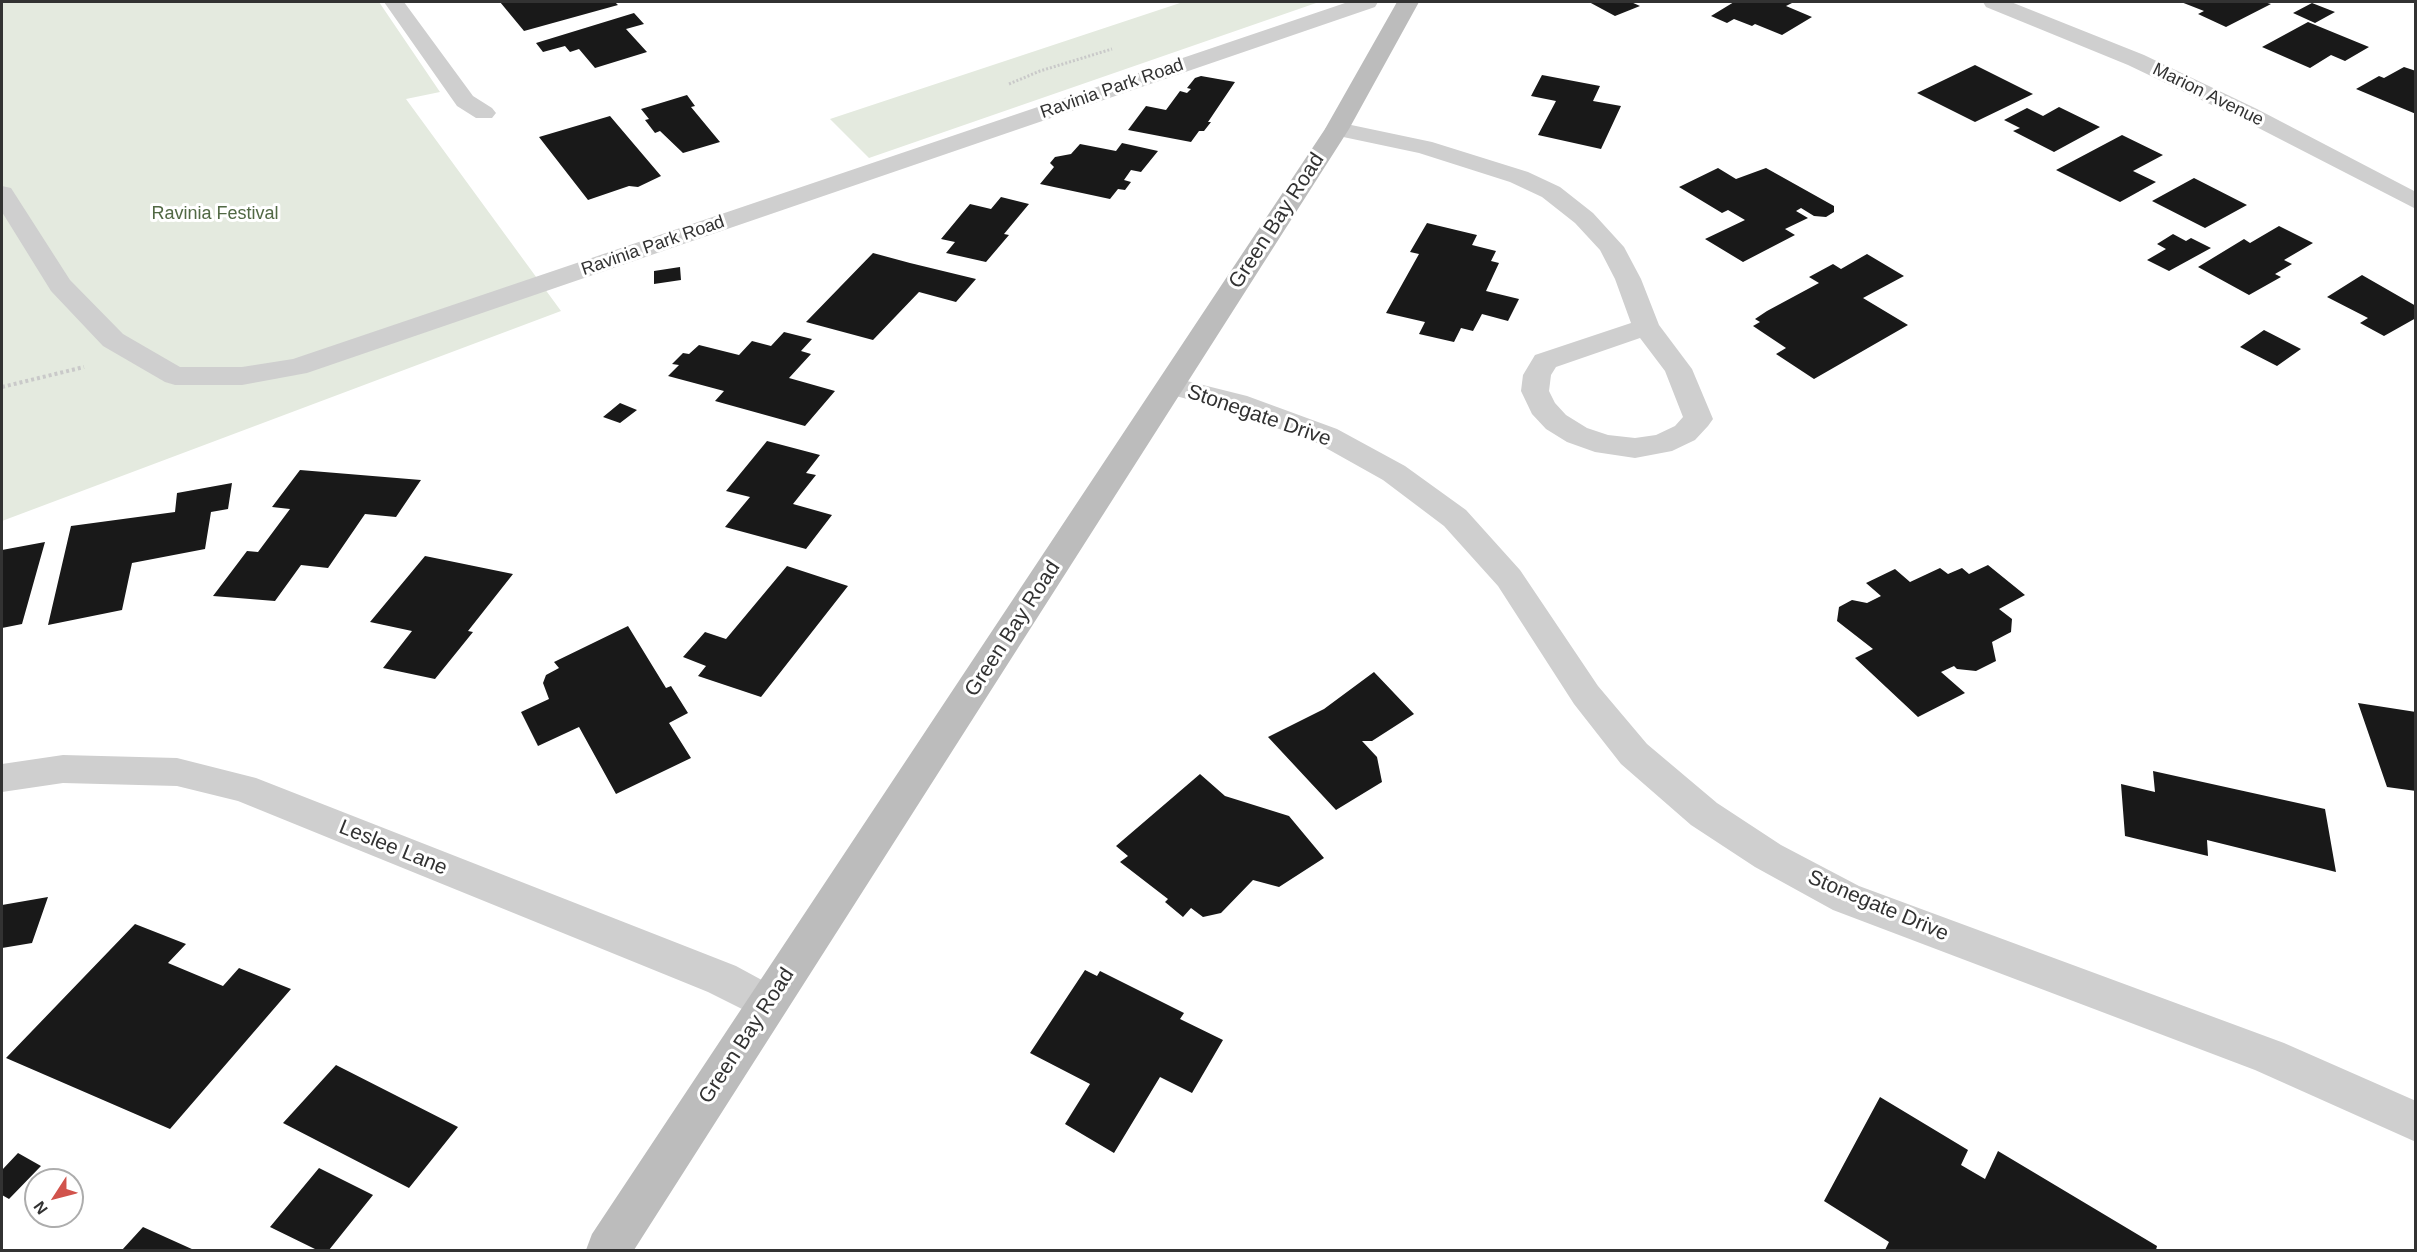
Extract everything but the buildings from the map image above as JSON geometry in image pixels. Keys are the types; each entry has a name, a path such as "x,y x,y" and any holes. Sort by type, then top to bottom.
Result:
{"main road":[{"name":"Green Bay Road","path":"608,1251 1337,129 1408,2"}],"street":[{"path":"394,2 465,101 484,113"},
{"name":"Ravinia Park Road","path":"2,193 60,285 113,340 175,376 242,376 297,367 1367,2"},
{"name":"Marion Avenue","path":"1994,2 2136,60 2249,114 2415,202"},
{"path":"1337,129 1424,147 1479,162 1551,192 1584,218 1611,247 1628,279 1646,327 1678,369 1698,419 1685,434 1662,444 1635,448 1605,445 1577,435 1557,422 1542,407 1535,391 1537,375 1545,361 1646,327"},
{"name":"Stonegate Drive","path":"1171,386 1238,403 1327,436 1394,472 1455,519 1509,578 1586,695 1634,754 1704,814 1768,856 1846,897 2269,1056 2415,1122"},
{"name":"Leslee Lane","path":"2,778 63,769 177,771 243,788 722,979 768,1004"}],"path":[{"path":"2,387 137,353"}],"green space":[{"name":"Ravinia Festival","path":"2,2 379,2 440,92 406,99 561,311 2,521"},
{"path":"1183,2 1319,2 869,158 830,119"}]}
